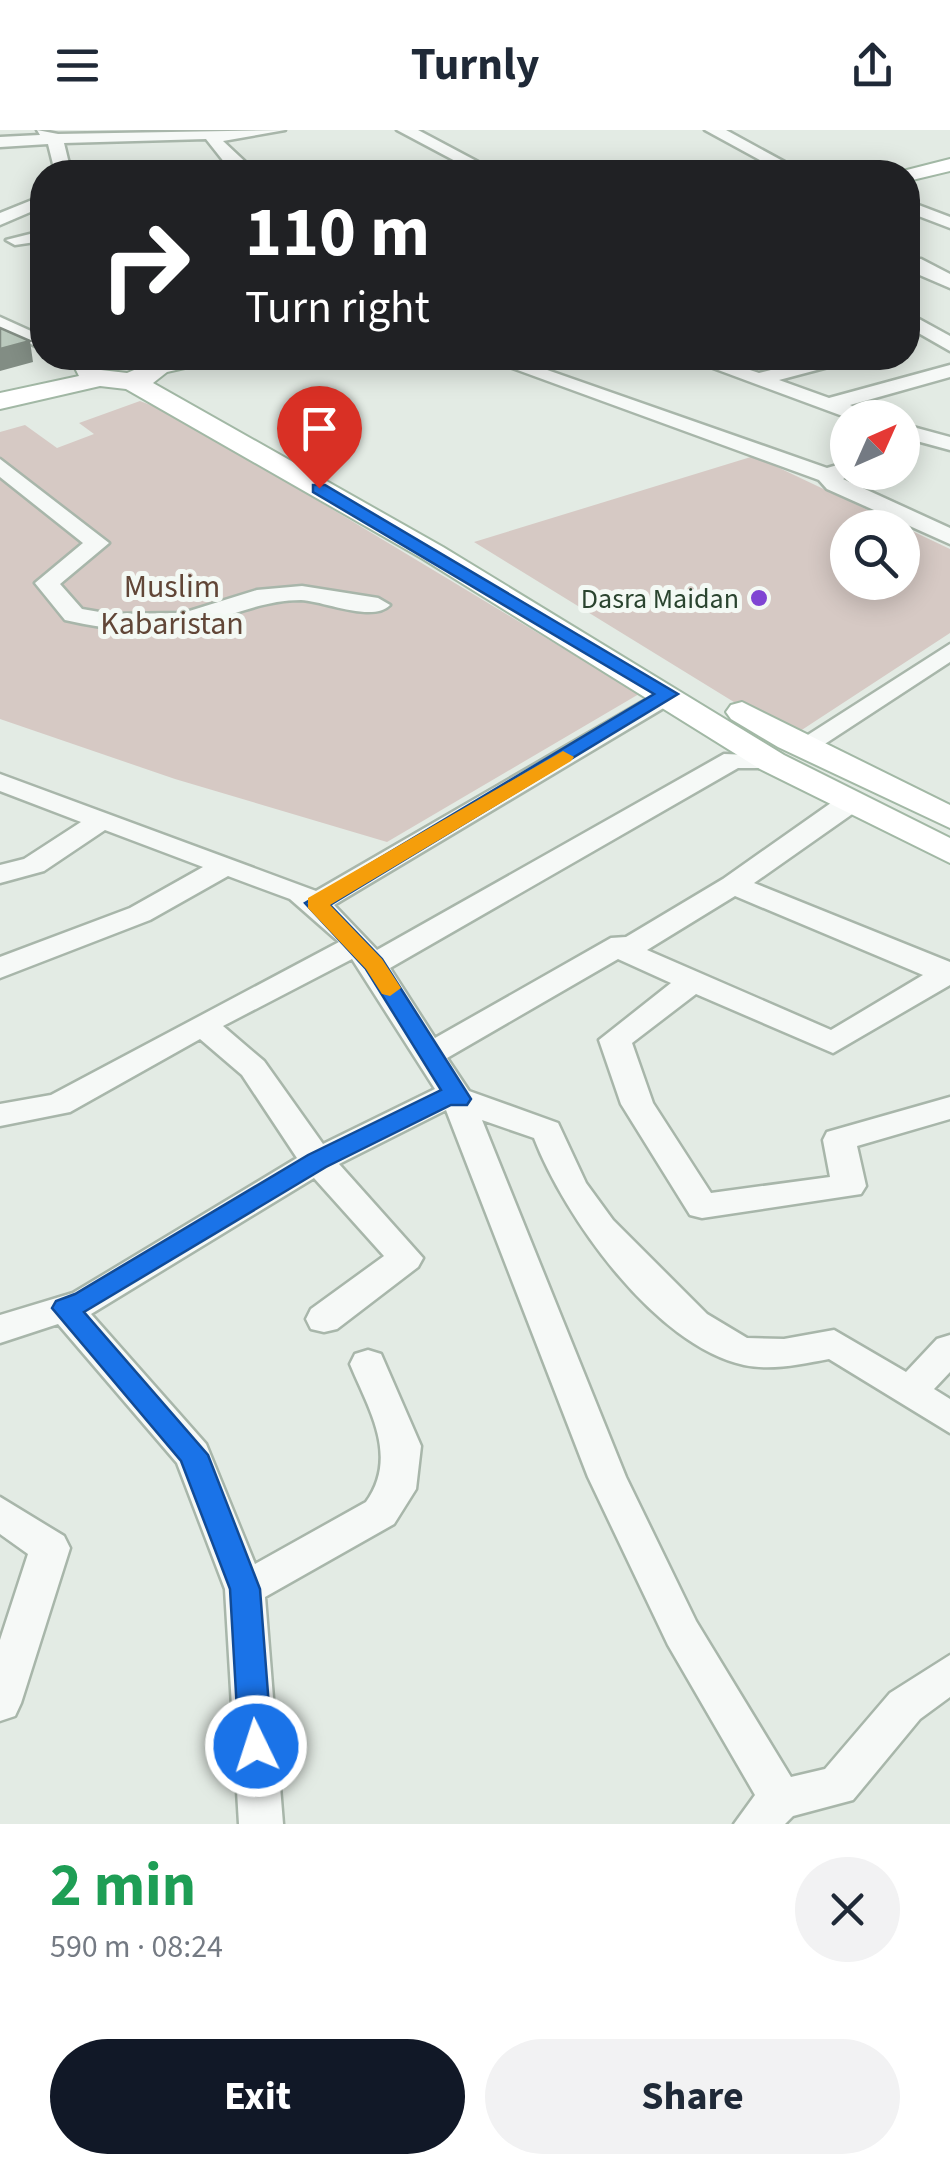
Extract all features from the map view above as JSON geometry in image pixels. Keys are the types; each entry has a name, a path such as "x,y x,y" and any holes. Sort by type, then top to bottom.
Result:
{"main road":[{"path":"920,172 950,165"},
{"path":"0,397 18,400 77,370"},
{"path":"152,370 393,518 772,762 848,804 950,852"},
{"path":"393,518 802,747 950,818"},
{"path":"772,762 802,747"}],"street":[{"path":"0,142 50,135 212,135 277,130"},
{"path":"405,130 464,160"},
{"path":"713,130 771,160"},
{"path":"50,135 59,160"},
{"path":"212,135 219,150 232,160"},
{"path":"0,220 30,206"},
{"path":"920,211 950,223"},
{"path":"15,240 30,238"},
{"path":"920,262 950,254"},
{"path":"920,268 950,282"},
{"path":"0,310 30,320"},
{"path":"0,324 30,338"},
{"path":"920,327 950,345"},
{"path":"920,336 930,333"},
{"path":"531,370 830,470"},
{"path":"731,370 830,404"},
{"path":"760,380 796,370"},
{"path":"845,400 950,371"},
{"path":"920,436 948,445"},
{"path":"920,449 948,445"},
{"path":"0,466 98,543 47,583 74,615 111,621 184,620 257,597 302,592 378,605"},
{"path":"848,490 950,537"},
{"path":"802,747 950,651"},
{"path":"316,903 668,694"},
{"path":"0,1115 59,1104 202,1024 365,955 734,760 772,762"},
{"path":"0,782 300,892 316,903 365,955 458,1099 608,1478 769,1812 838,1786 905,1706 950,1673"},
{"path":"624,951 733,885 848,804"},
{"path":"0,874 34,865 102,822"},
{"path":"0,968 140,914 226,866"},
{"path":"733,885 947,972"},
{"path":"430,1054 620,945 624,951 833,1044 947,972"},
{"path":"694,982 615,1040 637,1104 702,1206 849,1186 839,1140 950,1108"},
{"path":"202,1024 253,1068 317,1161 406,1258 324,1320"},
{"path":"0,1329 85,1302 317,1161 450,1095 547,1131 572,1190 608,1240 698,1329 735,1350 768,1354 834,1344 950,1418"},
{"path":"65,1308 194,1455 245,1589 261,1824"},
{"path":"909,1392 950,1349"},
{"path":"245,1589 380,1512 398,1489 402,1446 368,1364"},
{"path":"0,1513 50,1548 0,1703"}],"green space":[{"name":"Muslim Kabaristan","path":"140,401 174,414 639,694 387,842 175,779 0,719 0,432 25,425 57,448 94,434 79,423"},
{"name":"Dasra Maidan","path":"754,456 868,510 830,510 830,600 920,600 920,535 950,549 950,633 791,737 474,542"}],"building":[{"path":"0,328 30,341 0,349"}],"slow traffic":[{"path":"390,988 374,964 316,903 563,757"}],"place":[{"name":"Dasra Maidan","path":"759,598"}],"route":[{"path":"256,1746 245,1589 194,1455 65,1308 85,1302 317,1161 450,1095 458,1099 374,964 316,903 668,694 319,488"}]}
